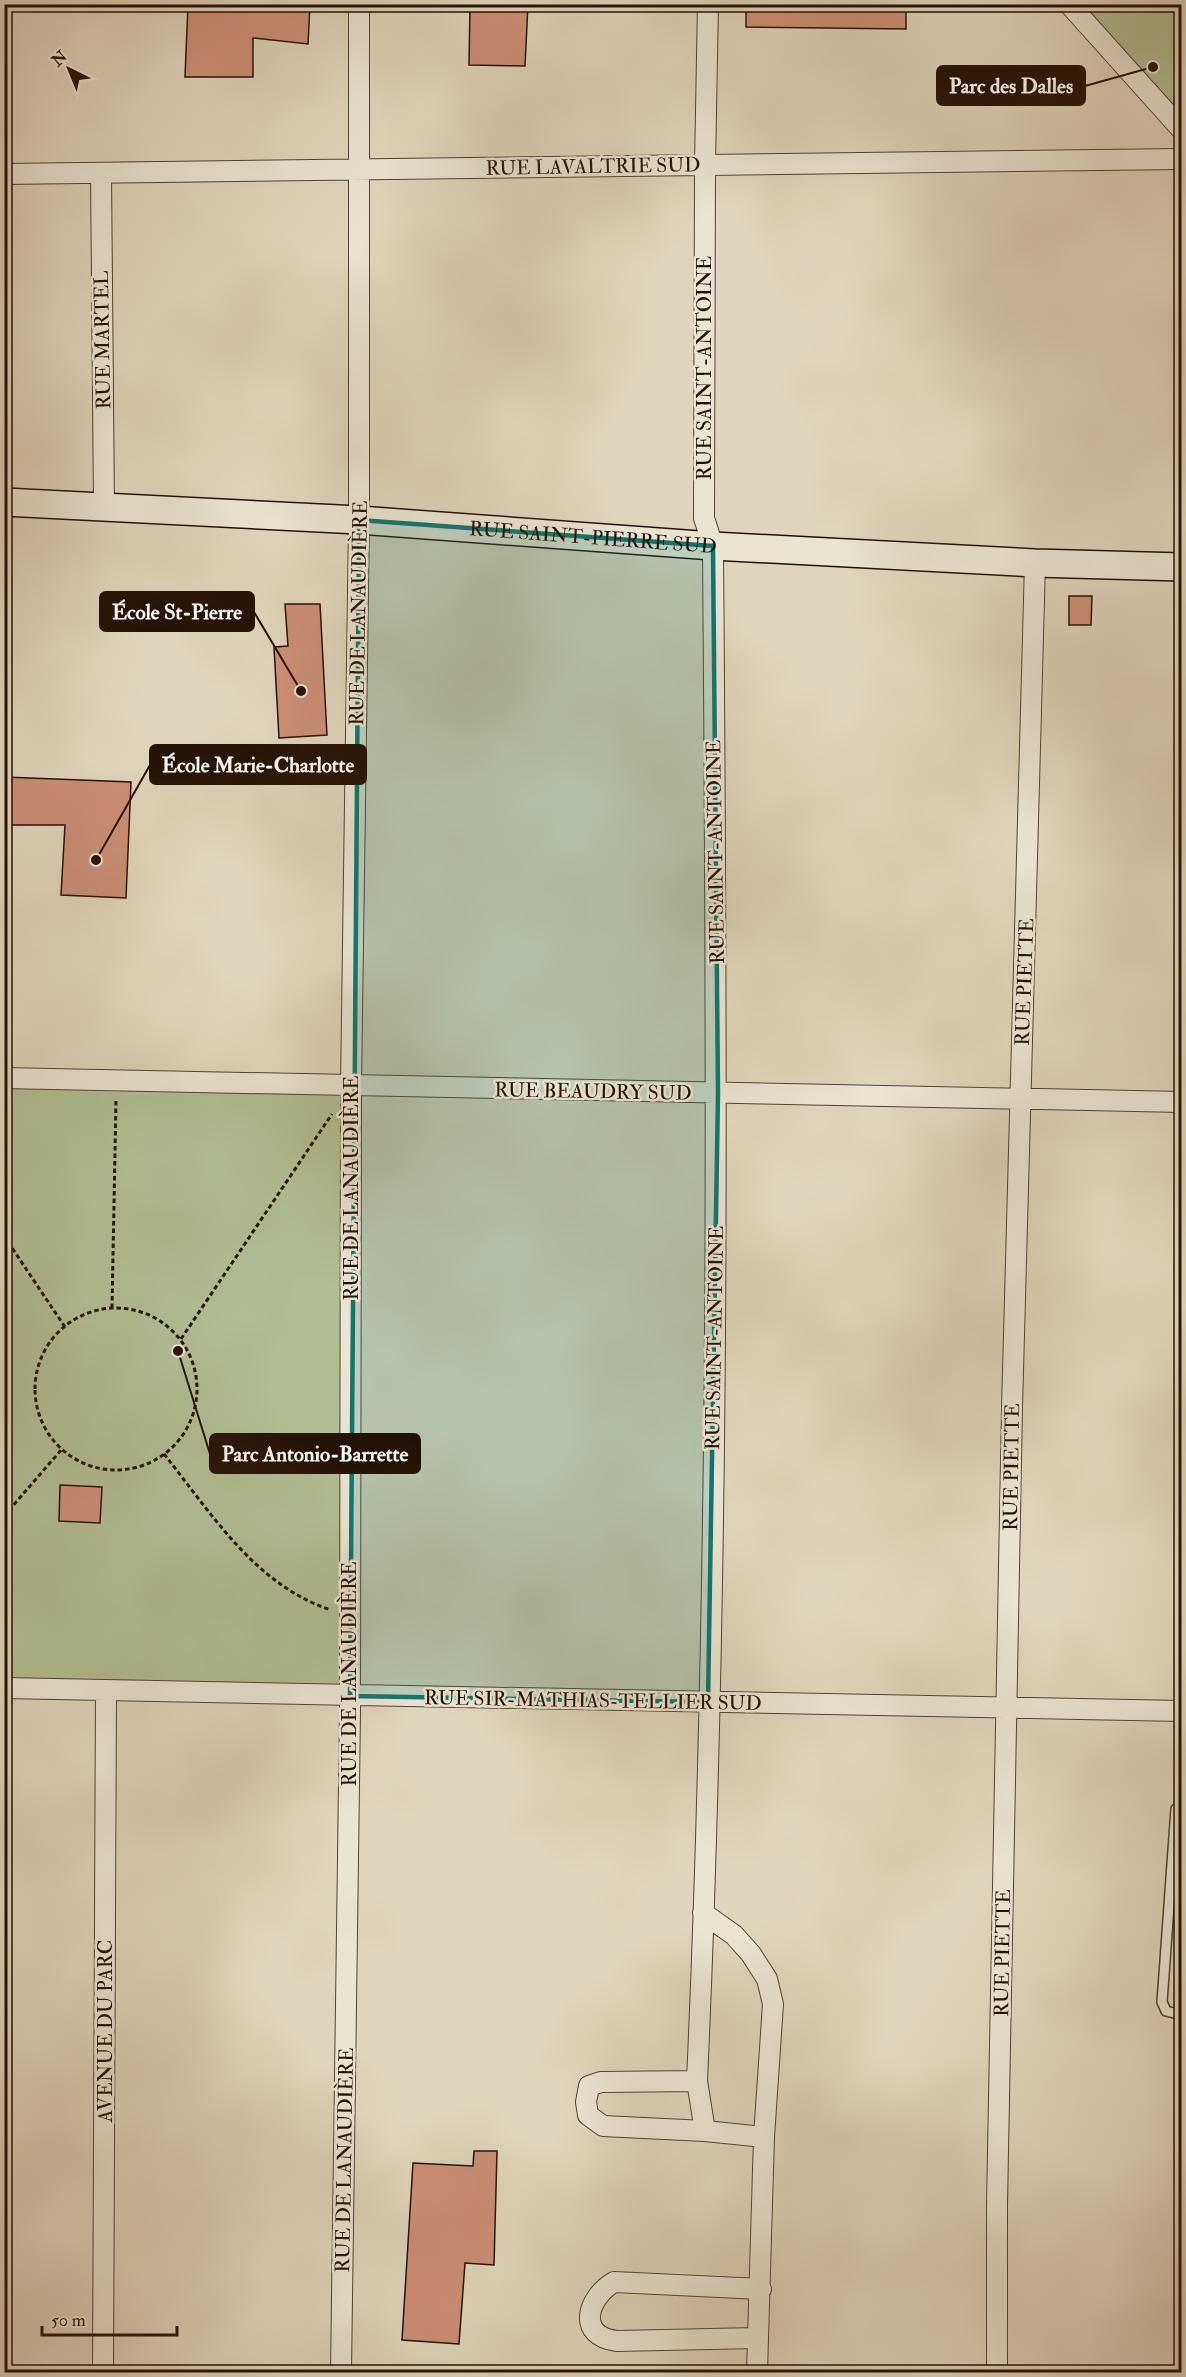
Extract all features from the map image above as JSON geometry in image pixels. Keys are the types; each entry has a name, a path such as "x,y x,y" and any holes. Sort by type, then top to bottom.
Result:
{"street":[{"name":"RUE DE LANAUDIÈRE","path":"341,2373 350,1696 351,1086 359,520 359,4"},
{"name":"RUE SAINT-ANTOINE","path":"705,2131 697,2081 708,1702 718,1093 712,546 704,518 708,4"},
{"path":"1069,4 1182,130"},
{"name":"RUE LAVALTRIE SUD","path":"4,174 1182,159"},
{"name":"RUE MARTEL","path":"101,172 104,507"},
{"name":"RUE SAINT-PIERRE SUD","path":"4,502 359,520 712,546 1035,563 1182,567"},
{"name":"RUE PIETTE","path":"997,2373 997,2193 1007,1707 1020,1099 1035,563"},
{"name":"RUE BEAUDRY SUD","path":"4,1078 1182,1102"},
{"name":"RUE SIR-MATHIAS-TELLIER SUD","path":"4,1688 1182,1711"},
{"name":"AVENUE DU PARC","path":"103,2373 106,1690"},
{"path":"703,1913 734,1935 751,1954 766,1979 772,2004 764,2137 757,2373"},
{"path":"697,2081 601,2082 589,2086 586,2102 588,2115 603,2127 705,2131 764,2137"},
{"path":"757,2338 603,2339 596,2332 590,2318 595,2297 614,2282 760,2289"}],"lane":[{"path":"1176,1809 1176,1868 1162,2002 1166,2011 1182,2015"}],"path":[{"path":"112,1308 117,1081"},
{"path":"181,1339 351,1086"},
{"path":"4,1236 64,1327"},
{"path":"112,1308 138,1311 162,1321 181,1339 193,1362 196,1379 194,1413 183,1436 164,1454 139,1467 112,1470 85,1464 62,1449 44,1427 36,1401 36,1373 46,1348 64,1327 87,1313 112,1308"},
{"path":"4,1516 62,1449"},
{"path":"164,1454 245,1556 273,1580 306,1602 350,1616"}],"highlighted area":[{"path":"359,520 713,546 718,1093 708,1702 350,1696"}],"green space":[{"path":"1069,5 1181,5 1181,130"},
{"path":"5,1078 351,1086 350,1696 5,1688"}],"building":[{"path":"188,4 310,4 308,44 253,38 253,77 185,77"},
{"path":"470,4 528,4 525,66 469,65"},
{"path":"746,4 906,4 906,29 746,27"},
{"path":"1069,596 1092,596 1091,625 1069,625"},
{"path":"285,604 320,604 327,735 279,738 274,647 288,646"},
{"path":"4,777 131,782 126,898 61,895 65,825 4,825"},
{"path":"60,1485 102,1487 100,1523 59,1521"},
{"path":"474,2151 497,2151 494,2265 465,2263 459,2344 402,2340 413,2163 473,2166"}],"place":[{"name":"Parc des Dalles","path":"1153,67"},
{"name":"École St-Pierre","path":"301,691"},
{"name":"École Marie-Charlotte","path":"96,860"},
{"name":"Parc Antonio-Barrette","path":"178,1351"}]}
